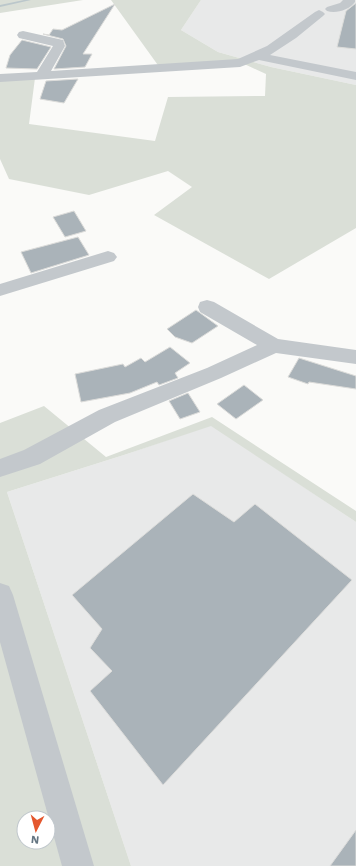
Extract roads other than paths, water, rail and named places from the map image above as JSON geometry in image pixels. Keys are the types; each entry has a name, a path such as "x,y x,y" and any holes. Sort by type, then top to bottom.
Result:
{"street":[{"path":"0,78 240,63 257,56 299,30 319,14 312,11 312,8 320,6 331,9 344,6 349,2 349,0"},
{"path":"23,35 59,43 59,46 41,76"},
{"path":"257,56 356,76"},
{"path":"0,290 108,257"},
{"path":"206,307 274,346 356,357"},
{"path":"0,468 32,457 106,416 214,373 274,346"},
{"path":"0,595 78,866"}],"waterway":[{"path":"0,6 29,0"}]}
